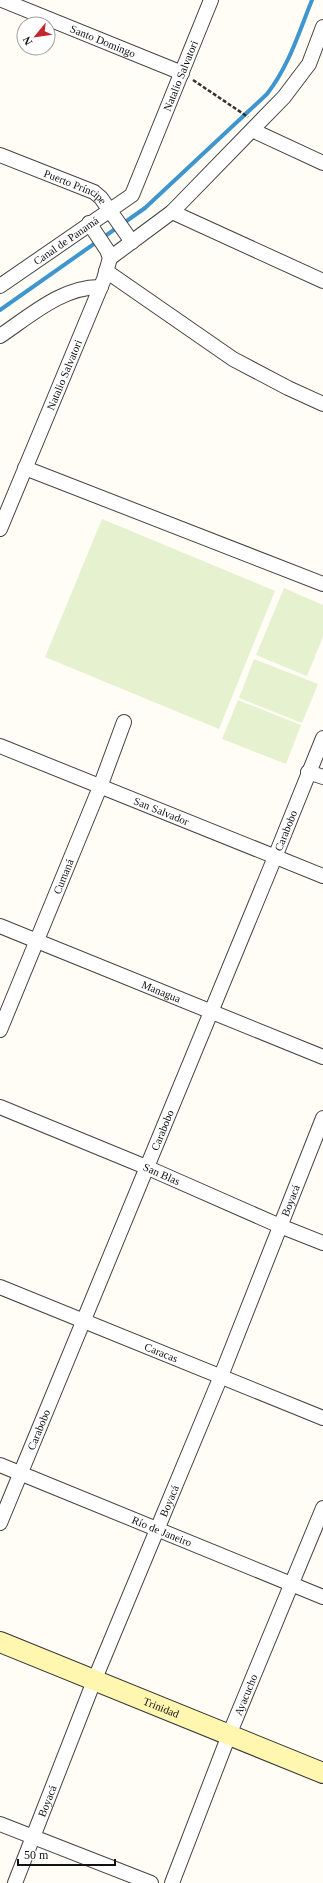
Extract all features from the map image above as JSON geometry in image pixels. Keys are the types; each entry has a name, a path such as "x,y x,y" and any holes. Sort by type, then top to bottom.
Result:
{"street":[{"name":"Santo Domingo","path":"2,0 182,74"},
{"name":"Natalio Salvatori","path":"132,195 211,0"},
{"path":"108,264 132,242 172,212 251,124 284,97 308,64 323,27"},
{"path":"251,124 323,163"},
{"name":"Puerto Príncipe","path":"0,155 94,192 132,242"},
{"name":"Canal de Panamá","path":"0,286 97,234 116,221 132,195"},
{"path":"172,212 323,281"},
{"path":"97,234 108,264 120,278 233,359 288,388 323,404"},
{"name":"Natalio Salvatori","path":"0,529 24,468 101,287 108,264"},
{"path":"0,336 42,307 72,292 88,287 101,287"},
{"path":"24,468 323,584"},
{"name":"Cumaná","path":"0,1030 100,787 124,722"},
{"name":"Carabobo","path":"0,1523 82,1321 276,857 308,772 323,738"},
{"name":"San Salvador","path":"0,746 323,876"},
{"path":"308,772 323,777"},
{"name":"Managua","path":"0,926 323,1057"},
{"name":"San Blas","path":"0,1107 146,1167 280,1226 323,1243"},
{"name":"Boyacá","path":"15,1883 94,1681 221,1376 323,1118"},
{"name":"Caracas","path":"0,1287 323,1418"},
{"name":"Río de Janeiro","path":"0,1465 323,1597"},
{"name":"Ayacucho","path":"172,1883 229,1735 323,1508"},
{"name":"Trinidad","path":"0,1642 323,1773"},
{"path":"0,1824 151,1883"}],"path":[{"path":"182,74 237,108 251,124"}],"green space":[{"path":"102,519 275,591 219,729 45,657"},
{"path":"284,588 323,605 323,637 307,676 256,655"},
{"path":"254,659 318,684 302,723 239,698"},
{"path":"238,700 301,725 286,764 222,739"}],"waterway":[{"path":"0,310 145,208 267,94 275,83 287,60 312,0"}]}
